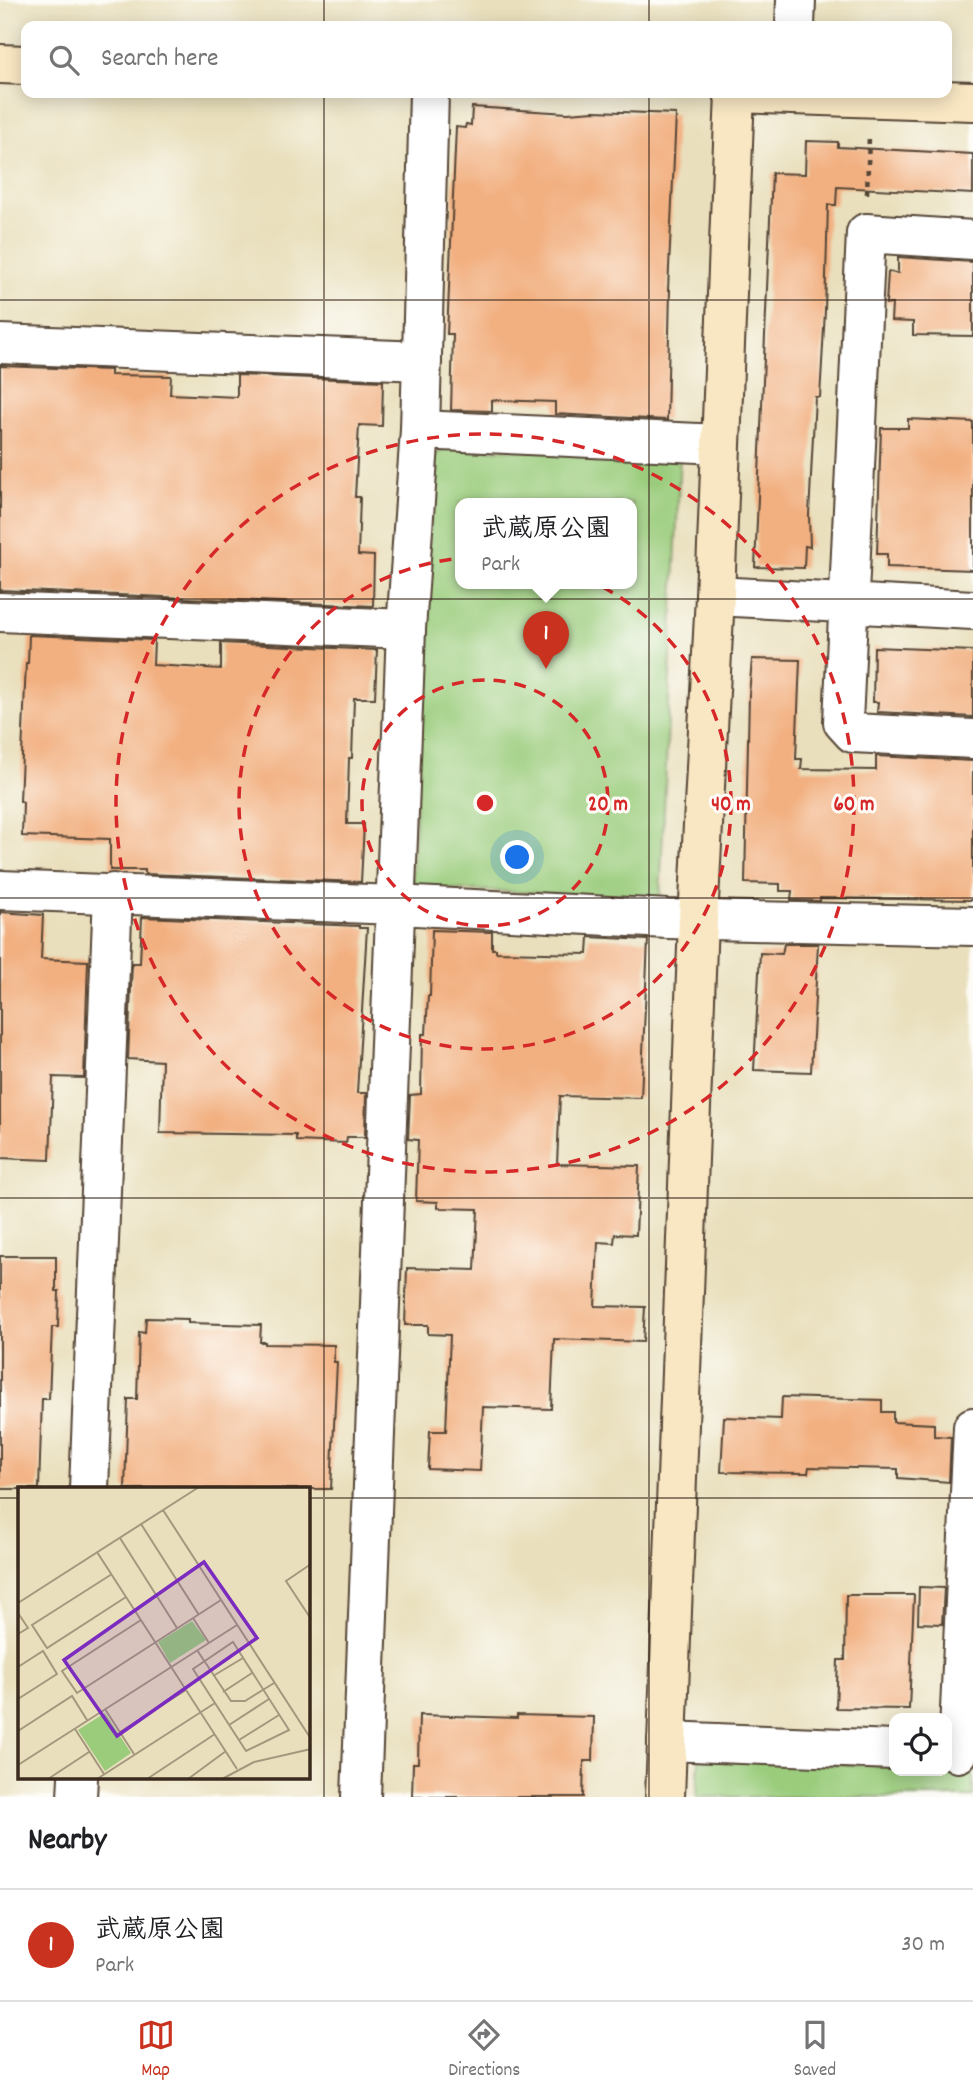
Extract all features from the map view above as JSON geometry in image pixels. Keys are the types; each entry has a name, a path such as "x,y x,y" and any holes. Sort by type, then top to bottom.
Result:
{"street":[{"path":"795,21 796,0"},
{"path":"0,64 21,65"},
{"path":"361,1797 406,629 420,430 429,98"},
{"path":"665,1797 698,920 715,596 734,98"},
{"path":"896,98 973,101"},
{"path":"973,240 866,233 843,722 853,733 973,739"},
{"path":"0,344 422,361"},
{"path":"420,430 720,444"},
{"path":"715,596 973,610"},
{"path":"0,612 406,629"},
{"path":"0,890 698,920 973,926"},
{"path":"89,1487 113,893"},
{"path":"959,1753 973,1427"},
{"path":"667,1741 889,1750"}],"path":[{"path":"866,233 870,98"}],"green space":[{"path":"445,448 680,455 660,898 422,888 412,880 433,457"},
{"path":"699,1759 889,1766 889,1776 952,1776 952,1769 973,1768 973,1797 697,1797"}],"building":[{"path":"472,107 568,113 594,111 676,114 668,290 667,420 555,414 555,402 492,400 492,411 451,410 453,334 447,334 456,127 465,128 466,124 471,125"},
{"path":"806,141 838,142 838,147 973,154 973,194 837,187 836,205 828,205 820,397 815,397 810,547 805,546 804,568 755,567 772,173 805,174"},
{"path":"898,257 973,262 973,336 913,335 913,322 891,321 892,304 886,304 888,272 898,273"},
{"path":"0,366 110,370 110,375 171,376 170,394 237,397 237,375 383,381 382,426 359,425 355,497 360,497 358,555 374,556 373,606 0,590"},
{"path":"908,419 973,422 973,570 887,567 887,554 877,554 881,428 908,428"},
{"path":"29,635 154,640 153,665 221,669 221,643 377,650 375,698 354,698 352,758 349,758 347,824 364,824 361,882 145,874 145,870 110,870 110,839 22,836 23,802 20,801"},
{"path":"874,647 973,651 973,717 877,712 878,702 873,702"},
{"path":"752,659 800,660 796,759 802,759 801,769 876,770 876,756 973,761 973,900 791,900 792,891 780,891 780,884 745,883"},
{"path":"0,912 43,915 41,959 88,961 84,1078 53,1077 50,1160 0,1158"},
{"path":"142,917 367,928 357,1093 366,1093 365,1137 347,1137 346,1143 296,1141 296,1135 160,1133 162,1061 128,1059 132,963 140,963"},
{"path":"432,930 492,932 492,949 496,949 496,952 588,954 589,937 648,940 641,1098 560,1096 557,1164 639,1166 636,1235 615,1234 614,1243 598,1242 595,1306 645,1307 643,1342 554,1339 551,1409 483,1407 480,1471 428,1469 430,1431 446,1431 450,1335 428,1334 428,1325 405,1325 407,1268 475,1270 478,1209 438,1208 438,1202 416,1201 418,1140 408,1139 410,1095 421,1094 422,1034 426,1034 430,996"},
{"path":"784,944 818,944 811,1072 754,1070 760,953 782,954"},
{"path":"0,1256 56,1256 58,1327 52,1327 49,1399 42,1399 39,1487 0,1489"},
{"path":"146,1318 188,1319 188,1323 261,1325 260,1342 265,1344 334,1345 334,1362 337,1362 331,1489 125,1487 128,1399 137,1399 139,1332 145,1333"},
{"path":"782,1397 882,1400 882,1412 893,1412 893,1422 934,1424 934,1436 951,1437 949,1482 898,1478 898,1469 809,1467 808,1473 721,1472 724,1417 781,1419"},
{"path":"919,1587 944,1588 942,1624 918,1623"},
{"path":"846,1595 914,1595 909,1709 836,1708 838,1660 845,1660"},
{"path":"419,1715 594,1717 593,1761 584,1761 583,1797 412,1797 413,1763 418,1763"}],"place":[{"name":"武蔵原公園","path":"546,669"}]}
